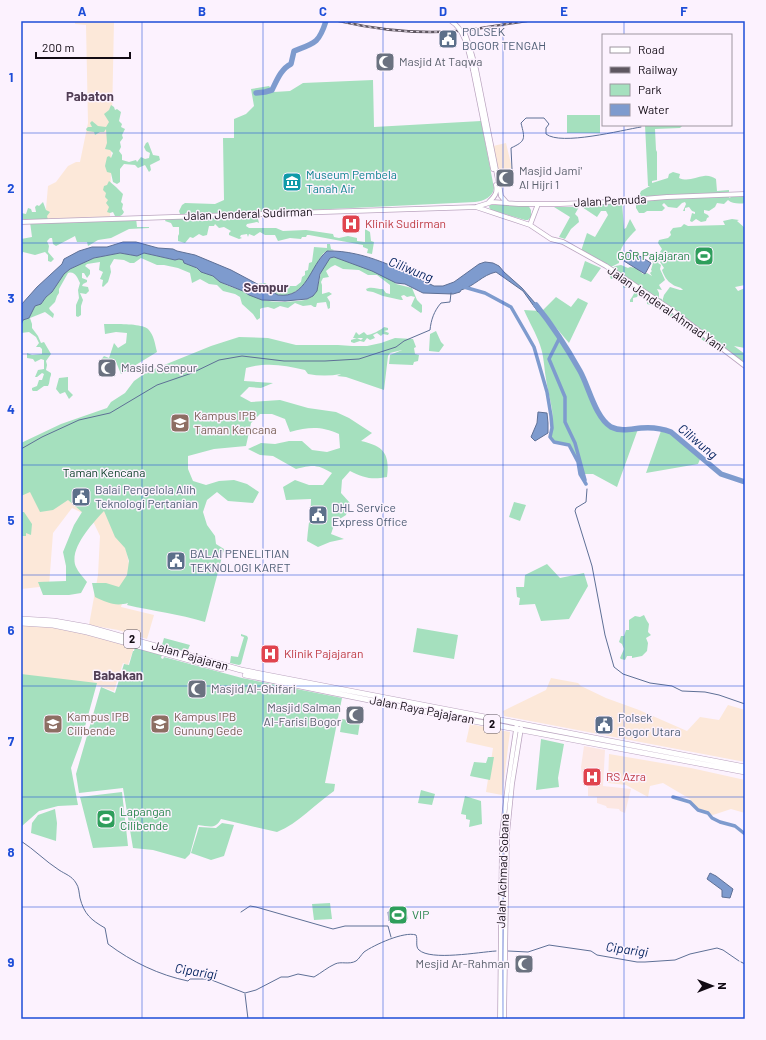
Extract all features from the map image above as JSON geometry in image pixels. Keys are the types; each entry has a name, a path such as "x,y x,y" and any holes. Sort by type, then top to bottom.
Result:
{"highway":[{"name":"Jalan Pajajaran","path":"21,619 54,621 88,627 240,672"},
{"name":"Jalan Pajajaran","path":"21,623 53,625 84,631 240,672"},
{"name":"Jalan Raya Pajajaran","path":"240,672 457,717 519,726 744,769"}],"main road":[{"path":"451,21 459,28 462,34 474,69"},
{"path":"455,21 461,26 465,33 470,48 497,190 487,205 488,211"},
{"path":"484,119 500,190 507,203"},
{"name":"Jalan Pemuda","path":"476,207 489,202 538,204 606,202 666,197 745,194"},
{"path":"530,225 538,204"},
{"name":"Jalan Jenderal Ahmad Yani","path":"476,207 530,225 551,238 563,242 606,266 673,311 745,366"},
{"name":"Jalan Jenderal Sudirman","path":"21,222 476,207"},
{"name":"Jalan Achmad Sobana","path":"500,1019 503,823 519,726"},
{"name":"Jalan Achmad Sobana","path":"504,1019 507,834 510,784"},
{"path":"501,886 507,886"}],"shaded area":[{"path":"75,21 114,21 110,217 45,220 48,186 56,182 68,166 76,162 80,162 88,123 86,25 75,24"},
{"path":"506,143 512,168 498,171 493,146"},
{"path":"36,488 58,499 102,498 126,549 129,564 128,583 121,607 154,615 147,639 118,630 89,625 98,575 100,536 91,517 72,508 53,533 49,586 21,589 21,493"},
{"path":"21,623 58,628 135,645 128,665 123,663 114,691 96,685 21,676"},
{"path":"551,678 578,683 581,686 606,698 639,710 687,731 700,717 719,720 728,705 745,710 745,762 504,716 503,711 546,690"},
{"path":"470,724 510,732 502,795 486,792 493,748 466,742"},
{"name":"RS Azra","path":"584,746 605,750 603,786 631,789 625,813 619,809 607,808 606,806 597,803 597,797 588,796 588,786 583,785 581,767"},
{"path":"609,754 691,768 745,780 745,813 731,809 713,815 698,811 690,799 663,783 650,786 648,797 626,785 608,783"}],"green space":[{"path":"373,80 374,127 481,121 494,188 492,194 485,200 475,202 231,214 238,216 240,219 242,219 243,216 261,216 258,219 259,223 247,224 246,226 249,228 276,228 283,231 306,230 333,234 334,237 339,238 348,236 357,238 357,241 365,242 365,229 370,232 371,241 374,242 372,254 367,253 368,249 363,247 363,245 309,235 302,237 301,239 290,238 278,241 275,235 265,235 260,232 254,236 249,234 248,237 247,234 241,235 240,237 242,238 239,239 229,235 231,231 224,227 219,228 215,224 214,226 209,226 207,235 203,236 199,234 193,238 190,237 185,243 178,241 179,227 173,227 171,223 165,221 166,219 198,217 202,219 212,217 215,218 231,213 189,214 189,211 183,215 180,214 179,211 185,203 215,204 224,200 223,138 234,138 234,119 246,114 254,106 251,89 269,86 274,92 290,91 303,83"},
{"path":"111,105 115,110 117,109 121,112 119,121 122,124 121,127 125,129 122,135 123,138 120,142 121,147 119,151 122,155 122,160 129,162 136,160 137,162 141,157 145,159 149,158 150,153 146,151 144,147 148,142 153,155 159,156 160,160 150,165 151,170 149,172 145,165 138,168 135,165 124,164 120,169 120,182 117,184 113,182 111,173 107,172 105,166 107,157 109,156 111,158 113,153 110,150 105,149 107,143 106,129 104,132 100,132 95,135 94,132 87,131 86,129 88,127 92,127 90,123 92,121 98,126 106,127 109,122 104,114 109,110"},
{"path":"567,115 600,115 600,133 567,133"},
{"path":"645,126 682,126 680,128 655,129 657,180 652,181 652,183 668,178 669,174 673,172 680,174 679,178 686,180 709,176 716,179 717,191 729,190 729,198 745,190 745,203 738,204 728,200 724,204 717,203 715,207 709,211 704,210 704,213 709,217 706,221 701,222 696,219 692,222 690,221 692,213 695,214 695,212 689,207 685,208 685,211 683,211 686,204 685,202 677,208 668,207 664,203 662,205 665,208 662,211 647,211 644,213 639,213 636,208 636,200 640,198 639,196 641,191 650,186 648,186"},
{"path":"109,181 123,194 121,202 123,204 122,209 124,212 120,216 115,216 113,212 107,212 109,207 106,203 108,200 105,197 106,193 103,190 104,186 107,185"},
{"path":"43,202 46,210 50,212 47,216 48,220 136,218 137,227 149,228 129,229 111,238 98,240 88,246 87,242 77,242 75,236 56,246 53,244 52,238 50,238 47,241 49,246 48,252 54,259 51,262 48,261 48,255 45,252 35,255 23,252 21,255 21,239 32,237 30,222 21,219 21,213 26,214 28,208 31,209 32,212 36,212 35,207 37,205 39,206"},
{"path":"622,202 624,229 626,228 630,219 636,230 626,240 620,253 619,263 611,267 581,251 587,233 595,237 608,215 606,211 601,211 597,217 579,205"},
{"path":"491,203 528,205 531,210 531,217 528,220 525,220 491,210 489,207"},
{"path":"554,207 579,207 575,214 578,217 579,222 571,229 565,239 559,237 570,217"},
{"path":"732,219 739,220 737,221 745,228 745,285 735,287 738,291 745,288 745,348 734,346 745,354 745,365 712,339 714,335 708,344 660,309 664,295 670,287 683,290 670,283 662,270 664,268 660,262 662,254 660,252 662,249 658,243 659,240 668,238 671,235 670,232 673,228 681,227 684,224 688,226 725,225 723,221"},
{"path":"327,244 330,244 331,249 334,250 326,252 322,255 307,281 292,293 280,295 271,292 258,283 266,283 272,289 277,290 285,290 286,286 296,286 301,282 302,277 305,275 305,271 308,270 309,263 312,262 314,247 327,248"},
{"path":"120,253 137,256 144,253 175,260 183,260 184,263 192,265 228,286 260,299 278,302 305,300 311,297 316,292 324,265 328,260 334,257 391,277 396,284 412,288 417,300 422,305 422,312 421,313 411,306 415,297 407,297 404,295 401,296 403,300 401,300 367,291 366,289 370,288 383,289 386,293 390,294 390,285 377,275 368,275 359,270 343,269 335,265 326,271 329,277 323,278 321,282 322,294 329,292 332,294 327,297 330,302 330,308 328,309 326,302 317,303 316,307 311,305 303,306 295,303 288,308 280,306 274,309 268,307 260,309 260,318 257,320 242,304 240,297 223,291 217,285 209,284 200,279 192,283 190,273 178,268 157,265 141,258 134,263 114,259 110,266 111,272 108,282 103,287 103,280 100,279 103,272 99,270 100,262 87,264 85,266 90,270 90,274 87,278 84,273 82,273 82,278 87,280 87,282 82,286 88,287 89,291 86,294 80,293 83,300 81,315 78,317 76,316 76,305 79,298 78,290 80,283 76,275 68,273 59,289 55,302 49,308 54,314 53,318 45,312 30,318 32,328 41,343 44,342 51,354 46,361 46,370 51,373 49,385 44,386 37,391 33,391 32,388 37,386 39,380 42,380 44,374 42,373 35,377 38,370 44,369 44,360 41,359 35,362 33,359 27,358 27,353 32,355 42,354 42,349 40,347 36,347 39,343 36,337 29,332 21,333 21,325 23,320 29,318 35,306 41,304 52,292 64,274 70,269 94,258"},
{"path":"656,257 659,259 658,263 661,265 660,269 665,280 659,285 662,290 657,289 659,298 662,299 662,301 656,306 647,304 647,300 640,294 644,292 640,291 637,297 633,298 633,302 630,302 635,290 635,283 632,282 624,288 624,279 620,280 617,277 611,279 608,272 615,266 621,265 628,268 636,268 643,274 647,273 652,276 650,273 652,271 652,261"},
{"path":"585,261 601,268 591,282 580,277"},
{"path":"556,297 571,307 578,298 588,303 569,343 542,311"},
{"path":"524,310 540,311 562,341 582,373 601,418 611,427 625,430 638,429 617,487 593,474 580,474 578,462 569,445 554,442 550,437 553,415 542,353 537,336"},
{"path":"104,324 127,324 145,327 152,334 157,352 121,374 116,362 106,364 100,361 104,356 109,358 114,343 118,348 126,343 127,333 116,332 105,334"},
{"path":"384,327 388,328 388,330 384,331 389,333 388,335 383,334 381,336 377,333 373,335 375,338 370,340 367,338 364,342 351,342 351,340 357,338 353,338 356,332 359,335 364,332 367,335 381,330"},
{"path":"436,331 444,345 439,352 429,351 430,334"},
{"name":"Taman Kencana","path":"239,337 268,338 296,345 352,346 367,346 395,338 413,339 416,347 414,348 415,354 419,355 418,361 414,362 413,365 389,364 390,355 402,350 390,353 388,356 384,390 346,377 337,376 341,374 324,376 312,375 308,374 305,370 276,365 261,365 246,368 244,381 273,383 261,388 249,387 240,396 251,402 280,400 308,408 336,412 349,418 372,433 361,441 369,443 384,452 388,469 387,477 368,478 350,471 342,480 341,493 350,503 346,515 335,522 331,534 344,539 330,542 318,547 307,541 311,499 286,500 283,487 295,480 309,485 323,485 332,473 314,466 296,469 273,456 260,455 248,449 261,443 275,444 289,441 302,441 312,450 327,452 340,448 339,434 333,431 315,428 290,432 285,419 272,414 260,414 251,423 246,446 214,449 188,456 188,469 193,481 206,485 219,481 234,480 247,484 259,492 253,503 228,501 217,492 207,500 203,512 207,525 215,536 216,544 224,549 205,622 127,605 128,603 111,603 95,597 92,583 106,583 119,587 127,575 129,561 125,548 115,537 104,511 83,537 75,552 74,560 76,567 87,582 81,593 69,595 43,595 38,582 66,581 66,566 63,552 74,525 82,512 68,500 53,510 40,512 30,492 21,496 21,443 61,424 107,408 111,402 125,393 134,381 147,372 211,346"},
{"path":"68,377 68,390 73,395 69,399 65,392 60,394 56,389 59,378"},
{"path":"662,428 671,432 701,457 698,464 646,473"},
{"path":"514,502 526,505 520,521 509,517"},
{"path":"21,512 24,512 32,524 31,535 26,533 26,536 21,536"},
{"path":"547,564 560,578 584,573 588,586 569,619 541,621 535,604 519,605 520,598 517,597 516,587 524,587 525,575"},
{"path":"644,615 649,624 648,632 651,635 646,638 648,643 647,651 642,656 632,658 632,656 627,656 625,660 621,659 620,658 624,649 622,644 619,642 621,636 624,636 626,630 629,630 629,620 635,616 640,617"},
{"path":"417,628 458,635 454,659 413,652"},
{"path":"241,634 247,636 248,638 241,664 239,665 230,663 231,656 238,657 244,637 241,636"},
{"path":"164,638 190,645 187,652 162,645"},
{"path":"135,647 162,655 161,658 163,659 164,657 242,678 342,698 325,783 335,784 334,791 293,824 277,832 221,819 214,826 198,825 190,854 185,859 153,850 133,848 123,788 79,793 76,774 101,687 115,693 124,664 129,665"},
{"name":"Kampus IPB Cilibende","path":"21,674 97,683 81,741 71,768 78,805 58,806 39,811 22,826"},
{"path":"342,719 360,722 358,735 340,732"},
{"path":"541,739 564,744 558,778 559,787 536,790"},
{"path":"488,757 494,757 490,780 470,776 474,762 486,763"},
{"path":"421,790 435,794 432,805 418,803"},
{"name":"Lapangan Cilibende","path":"122,792 128,846 93,848 80,797"},
{"path":"465,796 481,801 482,824 469,827 470,820 466,819 466,815 461,814"},
{"path":"55,809 57,823 56,841 31,833 32,823 38,815"},
{"path":"222,823 234,825 224,856 211,860 191,853 199,827 216,828"},
{"path":"330,903 332,919 314,920 312,904"}],"water":[{"path":"123,242 136,242 195,255 231,270 278,295 288,295 296,292 302,287 316,264 327,251 369,257 434,286 443,286 454,282 479,264 485,262 493,263 499,266 522,288 542,311 538,312 523,291 496,272 491,273 460,292 453,294 423,293 405,284 396,283 372,271 334,257 330,258 320,274 317,291 313,296 307,299 285,301 262,300 220,282 213,276 201,272 197,268 184,263 183,260 175,260 144,253 137,256 120,253 94,258 70,269 64,274 52,292 41,304 35,306 29,318 23,320 21,325 21,305 37,287 62,264 64,259 79,251 92,247 107,247"},
{"path":"630,250 651,263 645,274 624,261"},
{"path":"538,412 547,413 548,433 535,441 531,437 537,423"},
{"path":"710,873 733,889 730,898 722,897 722,890 707,879"},
{"name":"VIP","path":"406,910 407,919 389,921 388,912"}],"waterway":[{"path":"256,93 272,90 282,72 291,64 294,51 312,44 321,34 326,21"},
{"path":"512,169 511,148 522,141 524,136 521,123 526,118 544,118 549,124 546,128 546,134 564,138 578,138 641,127"},
{"path":"464,287 485,293 511,307 534,347 547,392 552,428 550,437 554,442 569,445 578,462 580,474 586,484"},
{"path":"21,449 42,437 79,420 110,413 157,385 192,373 219,360 242,356 284,361 359,359 396,347 404,341 430,330 436,309 441,303 450,302 451,293"},
{"name":"Ciliwung","path":"536,305 554,329 575,362 593,401 605,422 615,429 626,430 653,428 671,432 721,474 745,482"},
{"path":"560,337 549,359 565,397 565,422 575,443 585,480"},
{"path":"587,489 586,502 576,508 575,511 592,566 605,635 614,667 623,674 650,683 672,686 682,691 705,692 719,695 745,704"},
{"path":"673,797 690,802 698,810 708,813 712,818 720,822 735,826 745,834"},
{"name":"Ciparigi","path":"21,841 74,881 78,886 80,898 86,912 92,919 105,928 108,944 127,957 146,967 188,981 190,979 209,979 245,993 256,990 281,977 288,977 298,974 314,977 335,964 351,963 356,961 364,952 382,942 411,934 416,935 417,947 419,950 434,955 456,955 496,951"},
{"path":"241,912 250,906 256,907 333,929 345,926 388,926 391,937"},
{"name":"Ciparigi","path":"508,951 528,952 549,945 591,951 597,955 645,962 675,960 690,954 717,948 723,950 739,961"},
{"name":"Ciparigi","path":"741,962 745,964"},
{"path":"245,994 248,1019"}],"railway":[{"path":"339,21 368,27 412,32 466,30 527,21"}],"place":[{"name":"POLSEK BOGOR TENGAH","path":"448,39"},
{"name":"Masjid At Taqwa","path":"385,62"},
{"name":"Masjid Jami' Al Hijri 1","path":"505,178"},
{"name":"Museum Pembela Tanah Air","path":"292,182"},
{"name":"Klinik Sudirman","path":"351,224"},
{"name":"GOR Pajajaran","path":"704,256"},
{"name":"Masjid Sempur","path":"107,368"},
{"name":"Kampus IPB Taman Kencana","path":"180,423"},
{"name":"Balai Pengelola Alih Teknologi Pertanian","path":"81,497"},
{"name":"DHL Service Express Office","path":"318,515"},
{"name":"BALAI PENELITIAN TEKNOLOGI KARET","path":"176,561"},
{"name":"Klinik Pajajaran","path":"270,654"},
{"name":"Masjid Al-Ghifari","path":"197,689"},
{"name":"Masjid Salman Al-Farisi Bogor","path":"355,715"},
{"name":"Kampus IPB Cilibende","path":"53,724"},
{"name":"Kampus IPB Gunung Gede","path":"160,724"},
{"name":"Polsek Bogor Utara","path":"604,725"},
{"name":"RS Azra","path":"592,777"},
{"name":"Lapangan Cilibende","path":"106,819"},
{"name":"VIP","path":"398,915"},
{"name":"Mesjid Ar-Rahman","path":"524,964"}],"district":[{"name":"Pabaton","path":"90,96"},
{"name":"Sempur","path":"266,287"},
{"name":"Babakan","path":"118,675"}]}
